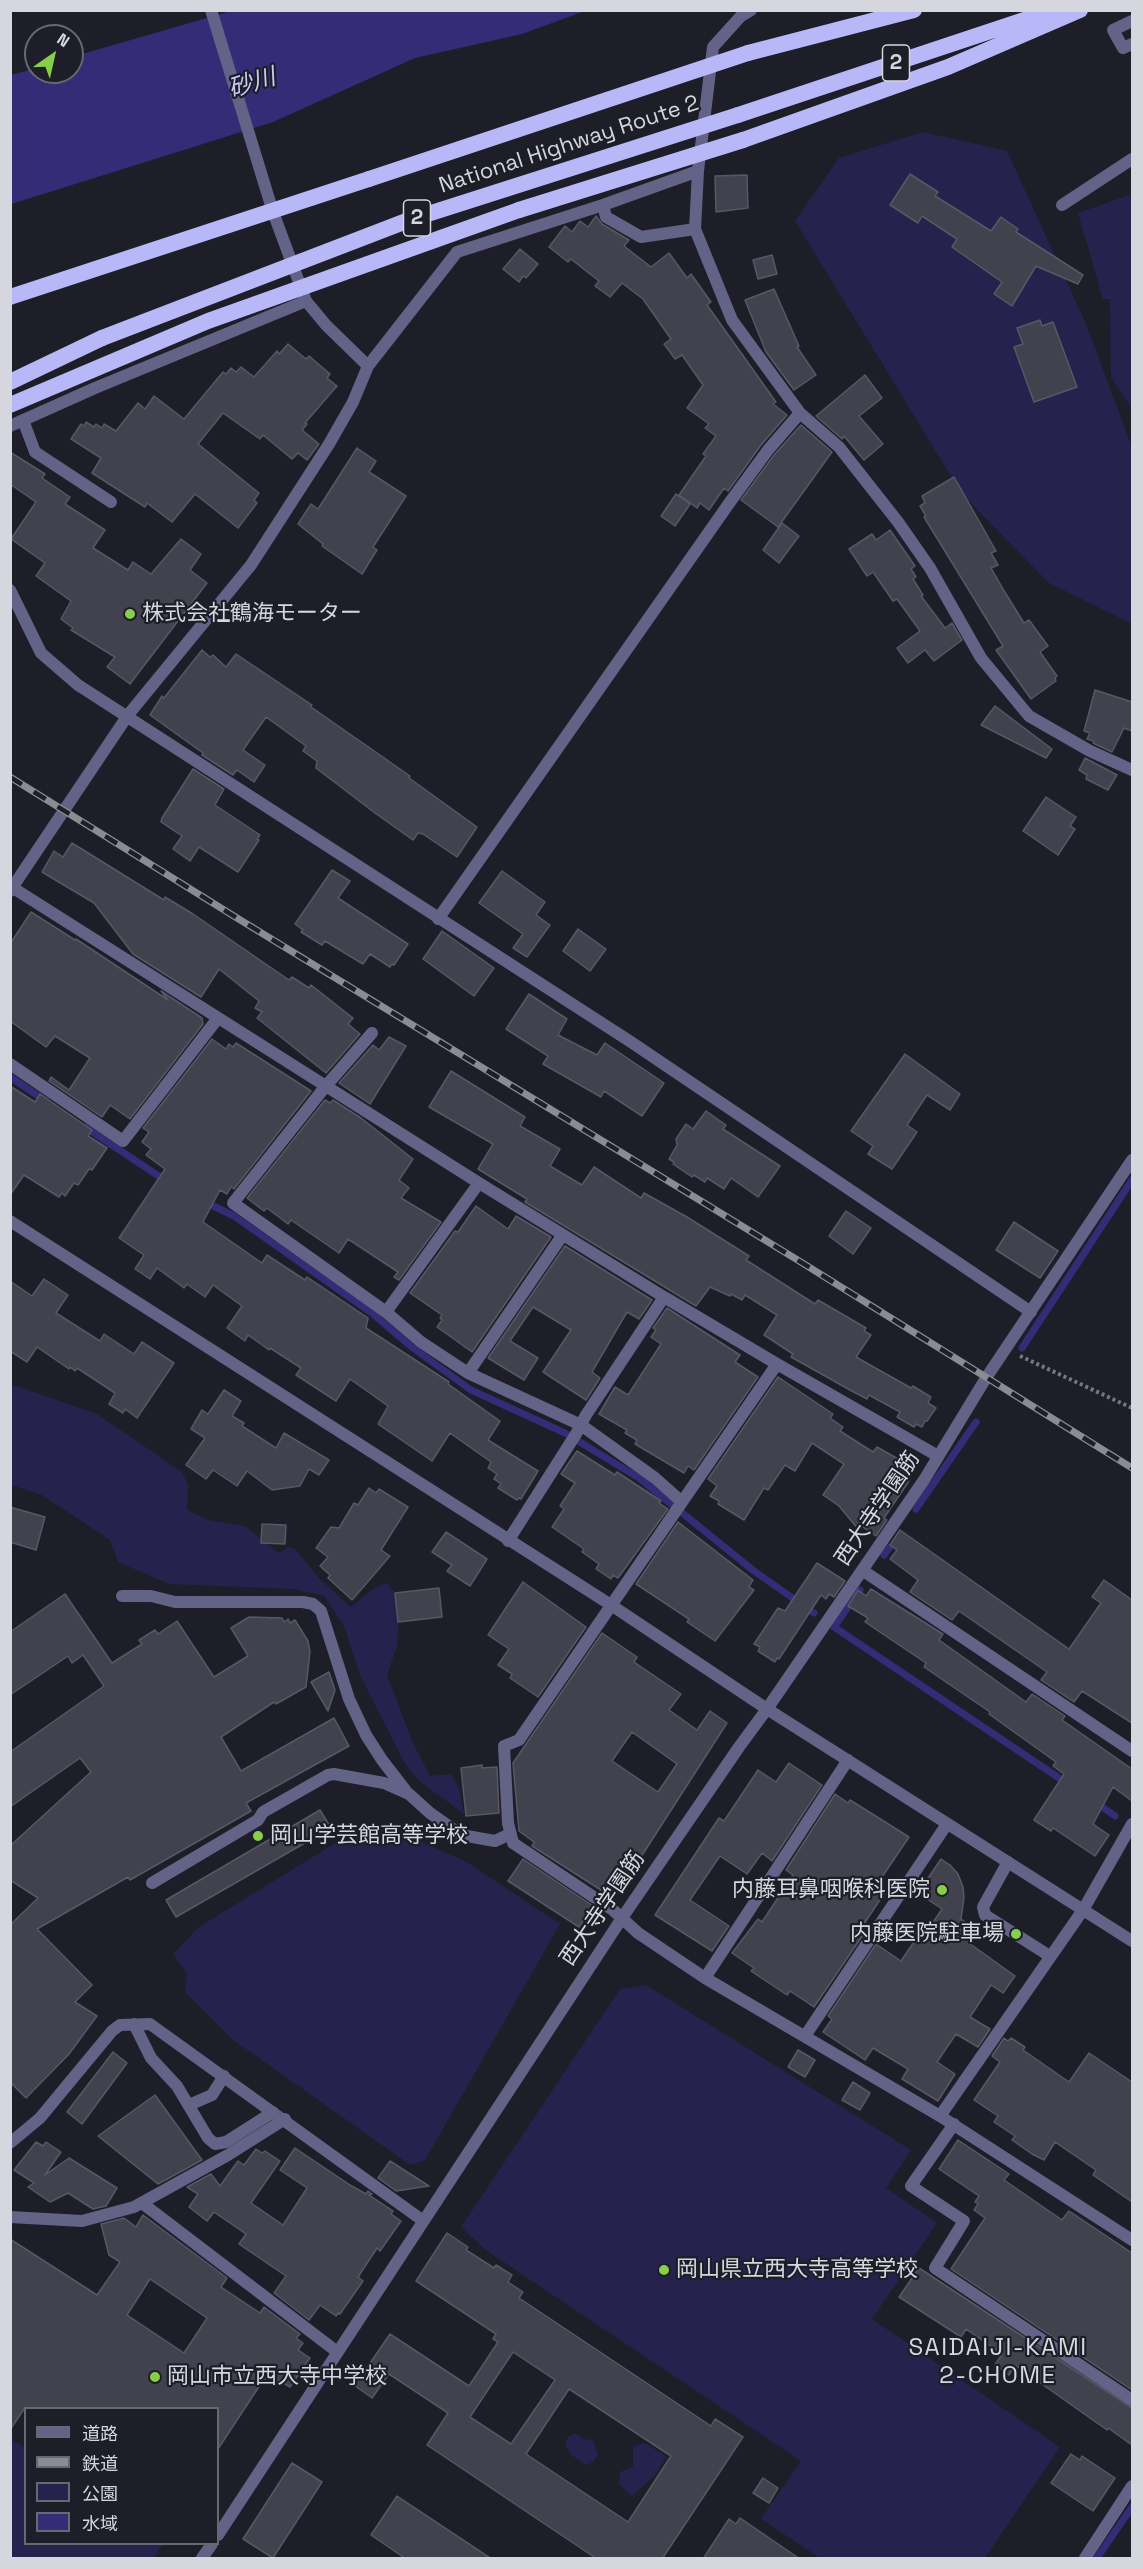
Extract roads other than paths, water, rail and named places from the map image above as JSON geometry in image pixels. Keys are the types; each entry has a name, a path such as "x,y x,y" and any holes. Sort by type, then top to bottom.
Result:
{"highway":[{"path":"10,297 273,212 748,53 914,10"},
{"name":"National Highway Route 2","path":"10,374 409,220 738,115 1054,10"},
{"path":"10,405 208,321 303,295 519,210 743,140 948,67 1080,10"},
{"name":"National Highway Route 2","path":"10,382 102,338"}],"street":[{"path":"211,10 273,212 303,295 326,325 368,366"},
{"path":"751,10 741,16 713,47 698,171 695,229 732,320 800,413 839,447 898,522 930,568 981,658 1029,716 1090,752 1132,770"},
{"path":"1132,21 1113,30 1123,48 1132,44"},
{"path":"1062,205 1132,159"},
{"path":"698,171 603,205 457,252 368,366 353,402 329,444 251,565 128,715 11,888 562,1236 777,1364 938,1456"},
{"path":"603,205 606,217 641,237 695,229"},
{"path":"10,426 303,295"},
{"path":"438,919 730,502 768,450 800,413"},
{"path":"23,420 35,452 111,502"},
{"path":"10,590 41,653 78,685 128,715 174,748 641,1049 1031,1312"},
{"path":"10,1064 123,1141 218,1018"},
{"path":"372,1034 325,1087 233,1203 386,1312 421,1342 468,1373 655,1478 678,1507"},
{"name":"西大寺学園筋","path":"219,2533 336,2351 622,1918 739,1747 810,1649 1132,1160"},
{"path":"386,1312 479,1183"},
{"path":"10,1221 611,1605 767,1709 1132,1941"},
{"path":"468,1373 562,1236"},
{"path":"508,1541 664,1297"},
{"path":"777,1364 519,1740 504,1746 508,1823 513,1844 622,1918 638,1933 705,1977 954,2124 1132,2240"},
{"path":"862,1570 1132,1751"},
{"path":"122,1596 151,1596 175,1602 303,1602 313,1604 321,1611 349,1699 366,1735 409,1794 430,1813 461,1835 495,1840 510,1834"},
{"path":"705,1977 848,1760"},
{"path":"152,1883 258,1820 263,1812 328,1775 334,1774 384,1783 409,1794"},
{"path":"805,2036 947,1824"},
{"path":"940,2116 1083,1910 1132,1824"},
{"path":"1008,1862 983,1907 985,1915 1045,1953"},
{"path":"134,2024 151,2058 170,2077 208,2138 215,2144 226,2142 273,2112"},
{"path":"10,2143 40,2118 112,2031 120,2025 150,2024 422,2220"},
{"path":"189,2105 212,2095 224,2076"},
{"path":"10,2217 82,2221 142,2203 285,2120"},
{"path":"954,2124 911,2186 964,2221 935,2268 1132,2400"},
{"path":"142,2203 336,2351"},
{"path":"1085,2559 1132,2486"},
{"path":"202,2559 211,2545"}],"water":[{"name":"砂川","path":"231,11 585,11 522,34 415,58 273,122 11,204 11,75 24,71 24,84 84,84 84,54"}],"waterway":[{"path":"10,1077 46,1101"},
{"path":"85,1127 166,1181"},
{"path":"1022,1348 1132,1180"},
{"path":"205,1202 234,1216 373,1314 413,1348 471,1390 565,1433 639,1478 754,1571 814,1613"},
{"path":"916,1509 976,1422"},
{"path":"884,1555 890,1547"},
{"path":"860,1590 834,1627 1068,1784"},
{"path":"1095,1802 1115,1816"},
{"path":"1097,2558 1132,2507"}],"railway":[{"path":"10,777 1132,1468"}],"place":[{"name":"株式会社鶴海モーター","path":"130,614"},
{"name":"岡山学芸館高等学校","path":"258,1836"},
{"name":"内藤耳鼻咽喉科医院","path":"942,1890"},
{"name":"内藤医院駐車場","path":"1016,1934"},
{"name":"岡山県立西大寺高等学校","path":"664,2270"},
{"name":"岡山市立西大寺中学校","path":"155,2377"}],"district":[{"name":"SAIDAIJI-KAMI 2-CHOME","path":"998,2362"}]}
